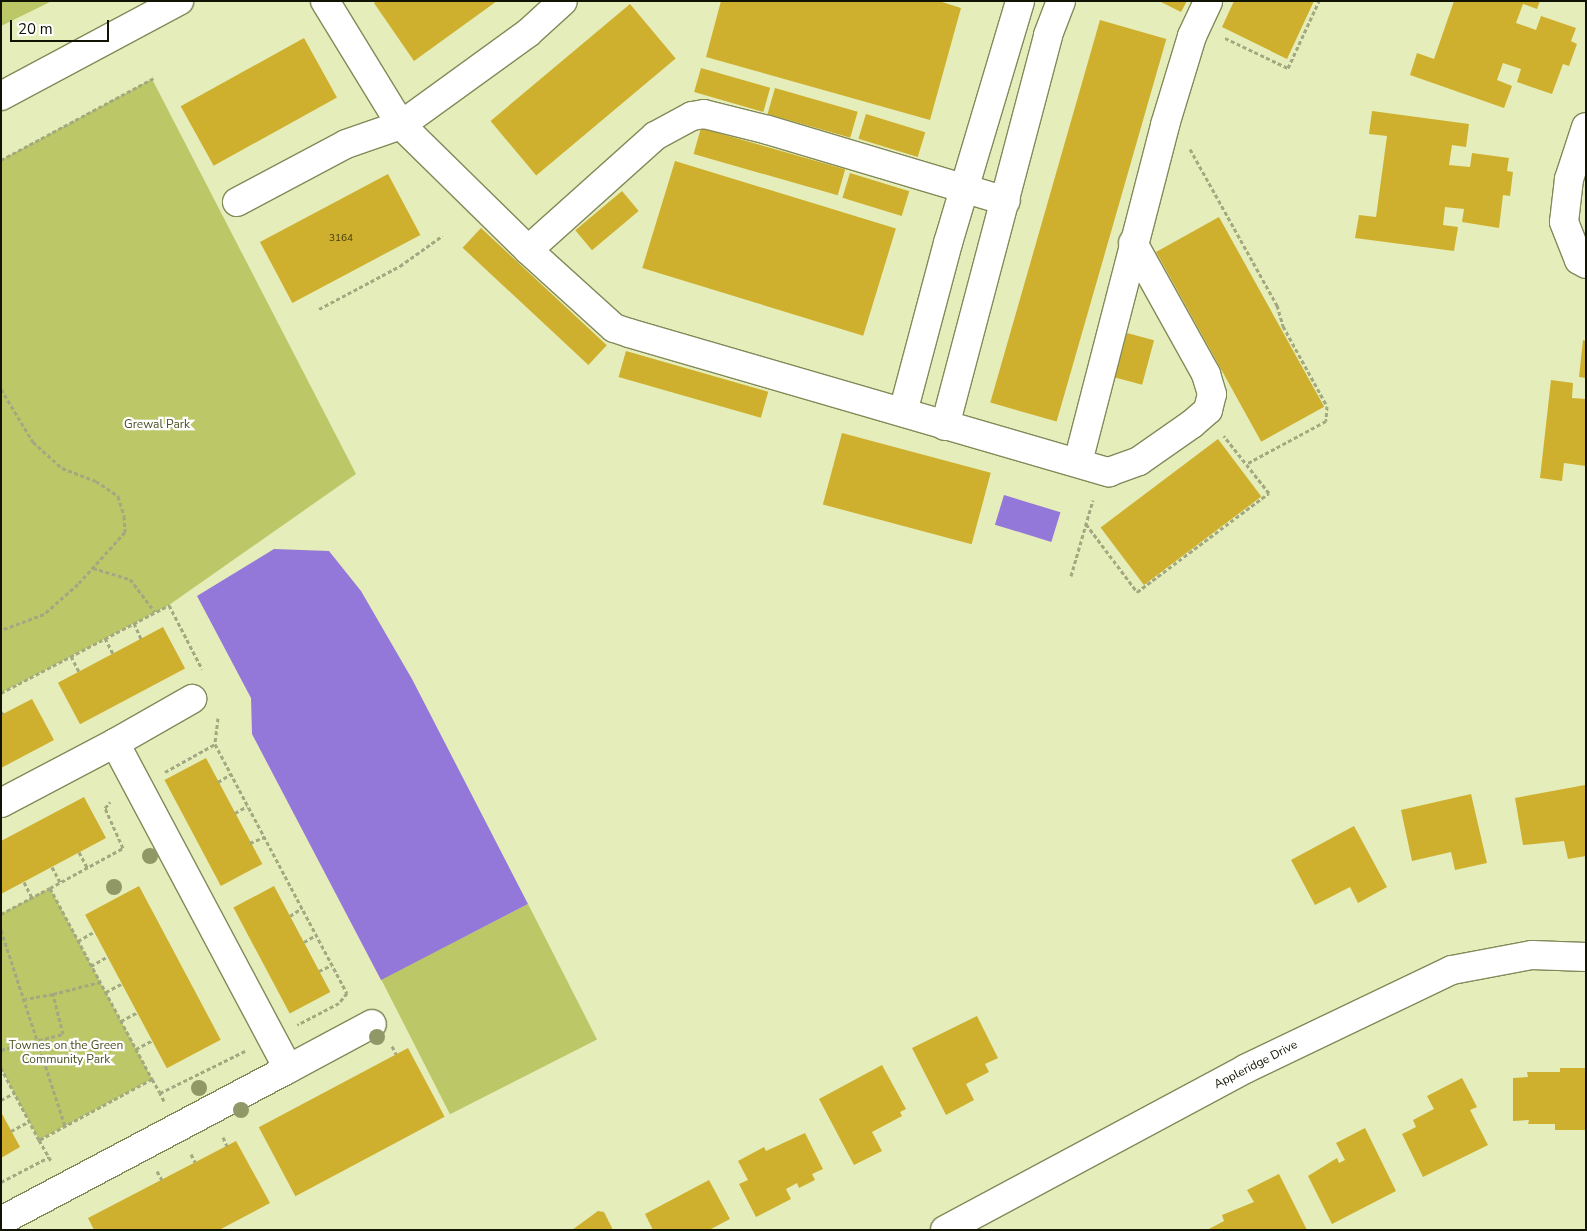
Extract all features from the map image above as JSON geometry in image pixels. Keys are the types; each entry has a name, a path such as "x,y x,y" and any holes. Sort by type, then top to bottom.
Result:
{"street":[{"path":"1,96 179,1"},
{"path":"325,1 402,125 528,250 614,328 903,412 945,426 1109,472 1123,468 1192,424 1205,412 1212,394 1206,374 1133,243"},
{"path":"237,202 346,144 402,125 507,48 563,1"},
{"path":"903,412 964,189 1020,1"},
{"path":"945,426 1006,201 1048,35 1061,1"},
{"path":"1078,462 1165,125 1203,13"},
{"path":"528,250 654,136 698,115 730,119 1006,201"},
{"path":"1586,127 1569,179 1564,222 1579,260 1586,264"},
{"path":"1,803 115,743 192,699"},
{"path":"115,743 288,1069"},
{"name":"Appleridge Drive","path":"945,1230 1245,1069 1452,970 1532,955 1586,957"},
{"path":"1,1221 372,1024"}],"path":[{"path":"1203,13 1288,68 1319,1"},
{"path":"1,160 154,78"},
{"path":"1165,125 1184,139 1278,305 1283,326 1327,406 1326,421 1246,464"},
{"path":"319,309 400,266 442,236"},
{"path":"1,389 13,414 33,442 47,455 62,468 96,481 118,496 124,516 125,532 94,568 44,614 1,630"},
{"path":"1086,524 1137,592 1269,493 1205,412"},
{"path":"1071,576 1096,491"},
{"path":"94,568 130,579 155,612"},
{"path":"1,693 169,605 204,672"},
{"path":"134,623 141,639"},
{"path":"105,638 113,654"},
{"path":"71,656 79,672"},
{"path":"219,714 215,744 347,993 344,999 272,1038"},
{"path":"139,788 215,744"},
{"path":"218,782 230,774"},
{"path":"1,914 123,848 105,808 110,802"},
{"path":"235,813 247,806"},
{"path":"250,843 264,836"},
{"path":"79,852 87,868"},
{"path":"52,867 60,882"},
{"path":"24,882 32,898"},
{"path":"50,888 160,1093"},
{"path":"290,916 302,908"},
{"path":"1,930 65,1126"},
{"path":"78,941 95,931"},
{"path":"304,942 316,935"},
{"path":"91,966 108,956"},
{"path":"319,971 332,965"},
{"path":"25,999 100,982"},
{"path":"106,992 122,983"},
{"path":"1,1050 36,1039 63,1034 53,994"},
{"path":"121,1021 138,1012"},
{"path":"136,1049 153,1040"},
{"path":"1,1068 39,1140 152,1079"},
{"path":"1,1100 14,1092"},
{"path":"11,1131 30,1121"},
{"path":"1,1182 48,1157"}],"green space":[{"path":"1,1 52,1 1,26"},
{"name":"Grewal Park","path":"152,79 356,474 169,605 1,693 1,160"},
{"name":"Townes on the Green Community Park","path":"50,888 152,1079 39,1140 1,1068 1,914"},
{"path":"528,904 597,1039 450,1114 381,979"}],"shaded area":[{"path":"1004,495 1060,512 1051,542 995,525"},
{"path":"274,549 329,551 361,591 412,679 528,904 381,980 252,734 251,698 197,596"}],"building":[{"path":"376,1 497,1 414,61 374,3"},
{"path":"721,1 939,1 961,8 930,120 706,57"},
{"path":"1159,1 1187,1 1181,12"},
{"path":"1234,1 1314,1 1287,59 1222,27"},
{"path":"1454,1 1540,1 1537,9 1523,4 1516,23 1536,30 1541,16 1576,28 1571,41 1577,44 1569,66 1563,64 1552,94 1517,82 1521,69 1503,63 1497,80 1512,86 1504,108 1410,75 1417,53 1434,59"},
{"path":"630,4 676,58 536,175 491,121"},
{"path":"1100,20 1166,39 1057,422 990,403"},
{"path":"304,38 337,97 214,166 181,106"},
{"path":"701,68 770,88 763,112 694,92"},
{"path":"775,88 858,112 850,138 768,114"},
{"path":"1372,111 1469,124 1466,147 1452,145 1449,165 1470,167 1472,153 1509,158 1507,171 1513,172 1510,196 1503,195 1499,228 1462,222 1464,209 1445,207 1443,225 1458,227 1454,251 1355,238 1359,215 1376,217 1387,136 1369,134"},
{"path":"866,114 925,132 918,157 858,139"},
{"path":"701,128 845,169 838,195 694,154"},
{"path":"675,161 896,229 863,336 642,268"},
{"path":"850,173 909,191 902,216 842,198"},
{"path":"388,174 420,235 292,303 260,242"},
{"path":"622,191 639,211 592,250 575,230"},
{"path":"1219,217 1324,407 1261,442 1156,252"},
{"path":"481,228 607,345 588,365 463,248"},
{"path":"1127,333 1154,340 1142,385 1115,377"},
{"path":"1583,340 1586,341 1586,378 1579,377"},
{"path":"626,351 768,392 761,418 619,377"},
{"path":"1551,380 1573,383 1572,398 1586,399 1586,466 1564,463 1562,481 1540,478"},
{"path":"842,433 991,473 972,544 823,504"},
{"path":"1218,439 1261,497 1144,585 1101,527"},
{"path":"163,627 185,668 80,724 58,683"},
{"path":"32,699 54,740 1,768 1,715"},
{"path":"206,758 262,864 221,886 165,780"},
{"path":"1585,785 1586,856 1568,859 1564,841 1523,845 1515,798"},
{"path":"1471,794 1487,863 1455,870 1451,852 1412,861 1401,810"},
{"path":"84,797 106,838 1,894 1,841"},
{"path":"1354,826 1387,887 1358,903 1350,887 1315,905 1291,860"},
{"path":"139,886 221,1040 167,1068 85,915"},
{"path":"274,886 330,992 290,1014 233,908"},
{"path":"977,1016 998,1058 985,1064 989,1072 966,1084 974,1100 946,1115 912,1048"},
{"path":"408,1048 445,1117 295,1196 259,1127"},
{"path":"882,1065 906,1109 900,1112 902,1116 872,1132 882,1151 854,1165 819,1099"},
{"path":"1560,1068 1586,1068 1585,1130 1555,1130 1555,1124 1528,1124 1529,1120 1513,1121 1513,1078 1528,1077 1527,1072 1560,1072"},
{"path":"1462,1078 1477,1107 1470,1110 1488,1145 1423,1177 1402,1134 1416,1127 1413,1120 1434,1109 1427,1096"},
{"path":"1,1112 20,1147 1,1158"},
{"path":"1365,1128 1396,1191 1332,1224 1308,1176 1337,1158 1339,1163 1345,1160 1336,1143"},
{"path":"805,1133 823,1169 812,1174 815,1180 799,1188 797,1183 786,1189 791,1199 756,1217 739,1184 748,1180 738,1161 764,1147 766,1151"},
{"path":"236,1141 270,1203 219,1230 94,1230 88,1218"},
{"path":"1279,1174 1307,1230 1207,1230 1224,1221 1222,1215 1254,1202 1247,1190"},
{"path":"709,1180 730,1219 709,1230 653,1230 645,1214"},
{"path":"598,1211 604,1212 613,1230 572,1230"}]}
